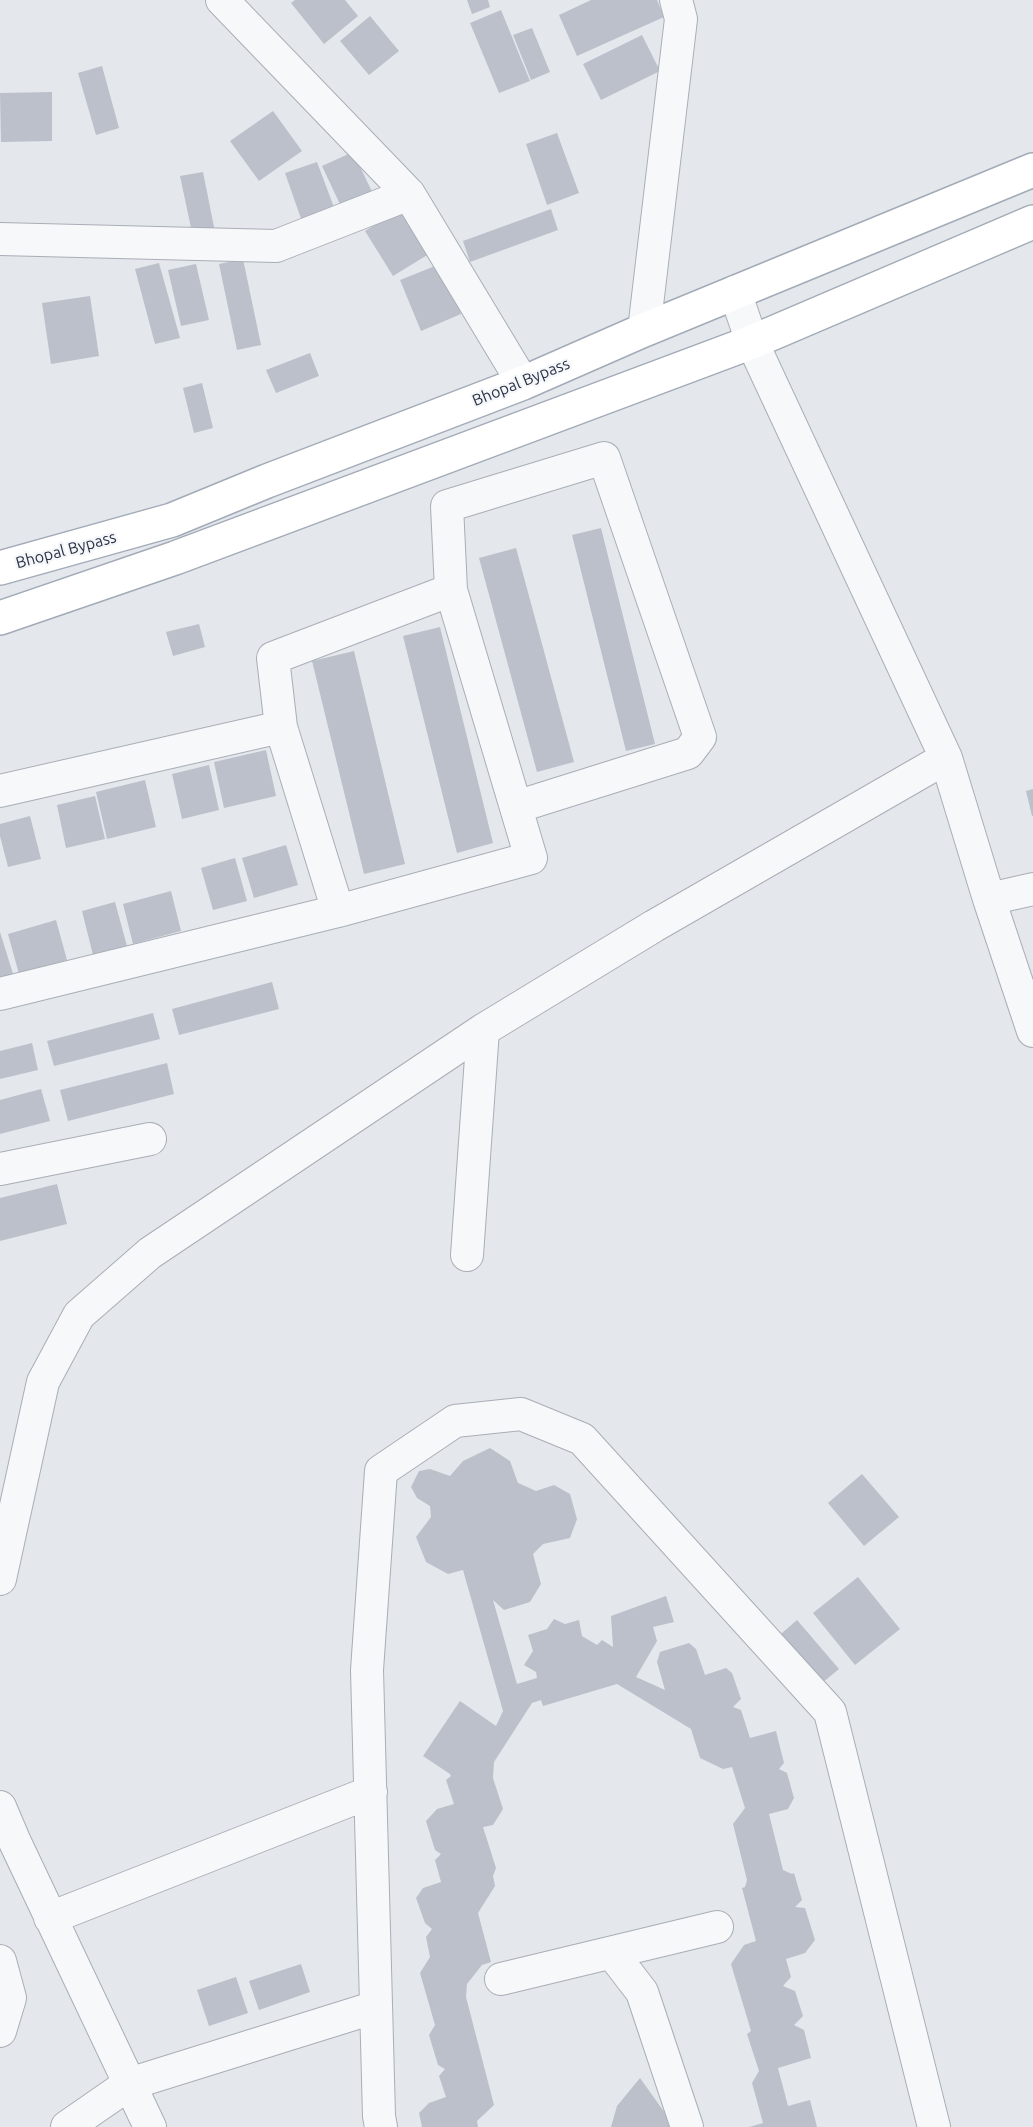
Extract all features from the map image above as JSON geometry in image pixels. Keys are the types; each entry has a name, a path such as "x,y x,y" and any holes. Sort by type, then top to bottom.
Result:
{"main road":[{"name":"Bhopal Bypass","path":"0,568 172,520 523,383 644,330 1033,170"},
{"path":"0,618 186,554 752,342 1033,222"}],"street":[{"path":"222,0 408,194 523,383"},
{"path":"644,330 681,19 676,0"},
{"path":"0,239 276,246 408,194"},
{"path":"735,292 752,342 946,758 989,899 1033,1030"},
{"path":"0,994 338,911 531,858 452,590 447,506 604,458 700,737 688,753 516,807"},
{"path":"338,911 281,727 273,658 452,590"},
{"path":"0,790 281,727"},
{"path":"0,1579 43,1382 79,1315 150,1253 483,1030 654,926 946,758"},
{"path":"989,899 1033,889"},
{"path":"467,1255 483,1030"},
{"path":"0,1169 150,1139"},
{"path":"381,2127 367,1670 381,1471 455,1422 520,1414 582,1439 830,1712 934,2127"},
{"path":"50,1918 370,1792"},
{"path":"0,1807 7,1848 50,1918 150,2127"},
{"path":"501,1979 717,1927"},
{"path":"612,1953 642,1992 687,2127"},
{"path":"0,1961 10,1998 0,2031"},
{"path":"67,2127 129,2084 376,2007"}],"building":[{"path":"295,0 345,0 358,16 324,44 291,3"},
{"path":"467,0 488,0 490,7 472,14"},
{"path":"591,0 657,0 664,17 577,56 559,15"},
{"path":"501,10 530,81 499,93 470,23"},
{"path":"370,16 399,51 369,75 340,41"},
{"path":"532,28 550,72 531,80 513,35"},
{"path":"642,35 660,71 601,100 583,64"},
{"path":"102,66 119,128 96,135 78,73"},
{"path":"52,92 52,141 1,142 0,93"},
{"path":"273,111 302,151 259,181 230,141"},
{"path":"557,133 579,193 547,205 526,144"},
{"path":"353,152 376,200 345,215 322,166"},
{"path":"317,162 338,218 305,230 285,173"},
{"path":"203,172 216,237 194,242 180,176"},
{"path":"401,209 429,254 393,276 365,231"},
{"path":"551,209 558,230 470,262 463,241"},
{"path":"243,259 261,345 237,350 219,264"},
{"path":"159,263 180,338 155,344 135,269"},
{"path":"196,264 209,320 181,326 168,270"},
{"path":"440,264 461,314 421,331 400,280"},
{"path":"90,296 99,356 51,364 42,303"},
{"path":"310,353 319,376 276,393 266,370"},
{"path":"202,383 213,428 194,433 183,388"},
{"path":"601,528 655,744 626,751 572,535"},
{"path":"516,548 574,762 537,772 479,558"},
{"path":"199,624 205,647 173,656 166,632"},
{"path":"440,627 493,843 457,853 403,636"},
{"path":"354,651 405,864 364,874 312,661"},
{"path":"266,750 276,796 224,808 214,762"},
{"path":"209,765 219,810 182,819 172,774"},
{"path":"145,780 156,827 107,839 96,792"},
{"path":"1033,789 1033,816 1032,816 1026,791"},
{"path":"95,796 105,839 66,848 57,805"},
{"path":"30,816 41,859 8,867 0,836 0,824"},
{"path":"286,845 298,885 254,898 242,858"},
{"path":"235,858 247,901 213,910 201,868"},
{"path":"171,891 181,931 133,944 123,904"},
{"path":"115,902 127,946 93,955 82,911"},
{"path":"56,920 67,960 19,974 8,934"},
{"path":"0,932 14,977 0,981"},
{"path":"272,982 279,1009 179,1035 172,1009"},
{"path":"153,1013 160,1039 54,1066 47,1041"},
{"path":"32,1043 38,1070 0,1079 0,1051"},
{"path":"167,1063 174,1094 68,1121 60,1090"},
{"path":"41,1089 50,1121 0,1134 0,1100"},
{"path":"57,1184 67,1224 0,1241 0,1198"},
{"path":"490,1448 510,1461 518,1483 536,1491 554,1485 570,1494 577,1519 570,1538 543,1544 533,1554 541,1584 530,1602 504,1610 493,1600 517,1684 537,1678 536,1672 524,1665 533,1651 528,1635 547,1629 554,1619 565,1624 579,1620 582,1636 597,1645 602,1640 613,1647 611,1616 666,1596 674,1622 653,1627 657,1641 636,1677 665,1690 657,1662 660,1652 689,1643 696,1649 705,1675 726,1668 732,1673 741,1699 733,1707 741,1710 750,1738 776,1731 784,1763 779,1769 787,1773 794,1798 788,1809 769,1814 783,1870 794,1873 802,1900 795,1907 805,1908 815,1940 805,1953 786,1959 791,1977 783,1986 795,1991 803,2016 794,2025 804,2030 811,2058 778,2068 788,2106 810,2100 817,2127 749,2127 763,2123 752,2083 759,2071 747,2034 751,2031 731,1964 744,1945 756,1941 742,1888 745,1887 747,1880 733,1824 745,1808 732,1767 723,1769 700,1758 691,1729 617,1684 543,1706 541,1700 532,1703 494,1762 493,1778 503,1809 493,1825 483,1827 496,1868 493,1876 495,1886 478,1913 491,1962 482,1965 467,1984 466,1997 494,2105 477,2121 478,2127 422,2127 419,2113 429,2103 446,2097 439,2076 445,2069 438,2065 429,2035 435,2025 420,1973 430,1957 426,1937 432,1929 425,1923 416,1898 423,1888 441,1882 435,1860 441,1854 435,1850 426,1821 437,1809 454,1804 446,1780 451,1776 450,1774 423,1756 460,1701 496,1726 503,1711 463,1570 448,1574 426,1562 416,1537 431,1517 430,1506 417,1498 411,1487 419,1471 430,1469 450,1476 463,1461"},
{"path":"862,1474 899,1517 864,1546 828,1503"},
{"path":"858,1577 900,1629 855,1665 813,1613"},
{"path":"797,1620 839,1669 816,1688 774,1640"},
{"path":"301,1964 310,1992 259,2010 249,1981"},
{"path":"236,1977 248,2013 209,2026 197,1990"},
{"path":"640,2078 675,2127 611,2127 617,2106"}]}
